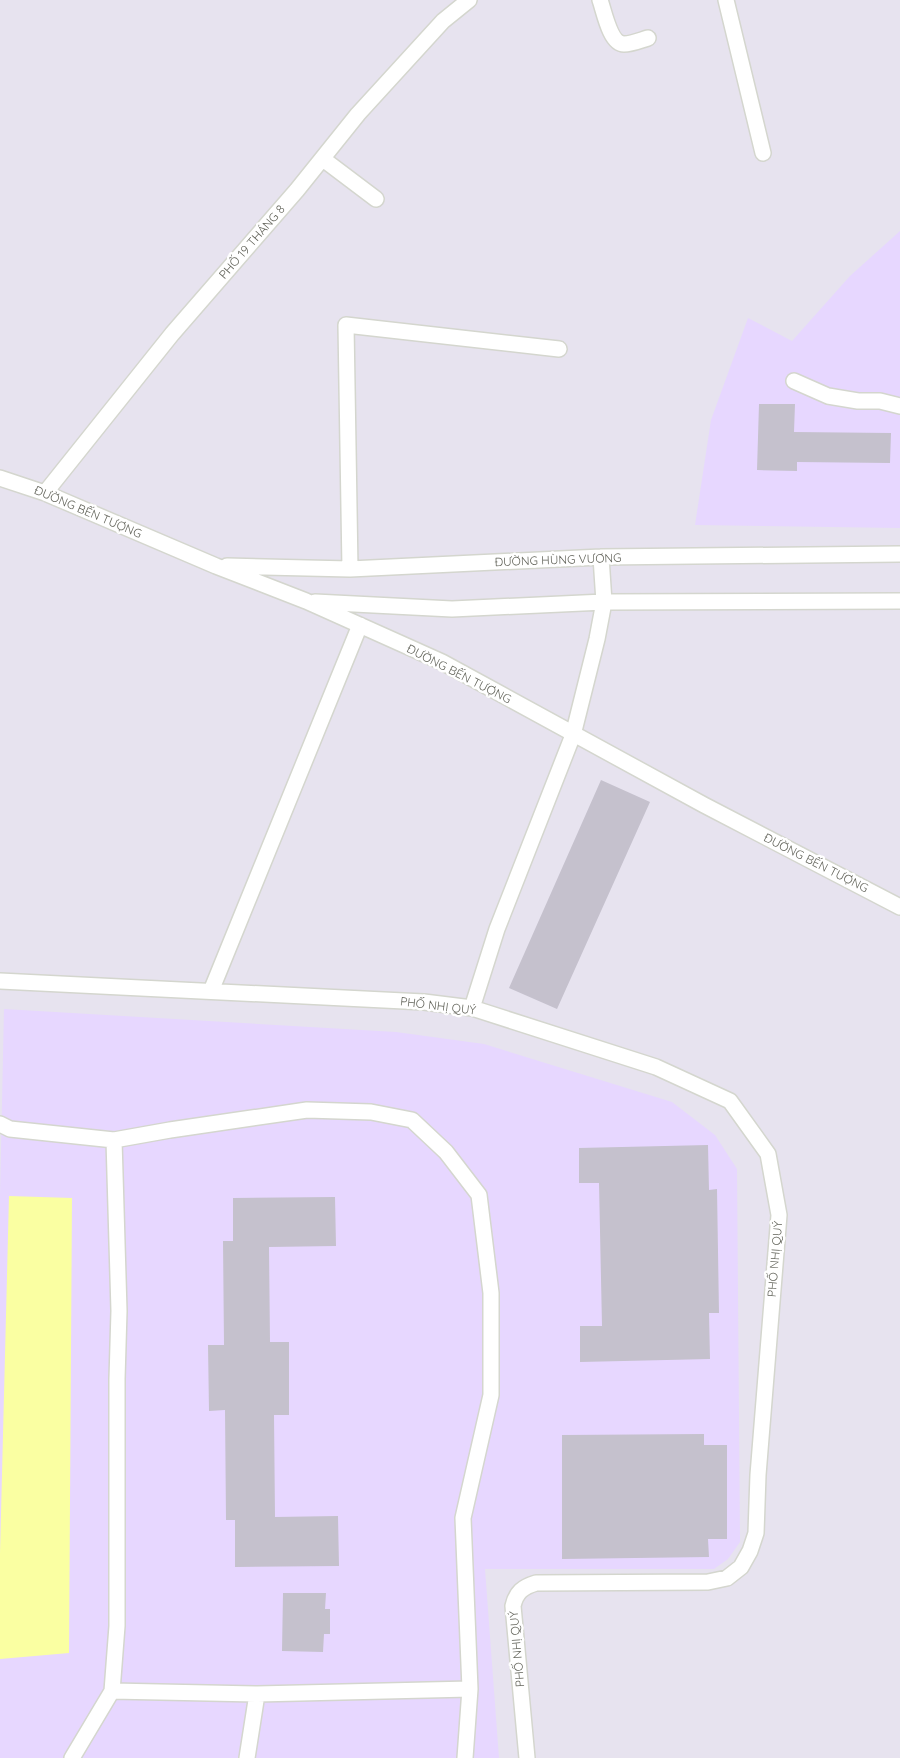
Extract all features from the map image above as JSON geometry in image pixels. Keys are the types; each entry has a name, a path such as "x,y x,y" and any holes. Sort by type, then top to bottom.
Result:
{"street":[{"name":"PHỐ 19 THÁNG 8","path":"45,493 172,334 323,159 358,114 443,21 469,0"},
{"path":"600,0 613,38 619,43 625,44 648,38"},
{"path":"726,0 763,153"},
{"path":"323,159 376,199"},
{"path":"350,569 346,325 559,349"},
{"path":"794,381 828,396 858,401 880,401 900,406"},
{"name":"ĐƯỜNG BẾN TƯỢNG","path":"0,478 45,493 216,566 306,601 442,662 574,735 900,907"},
{"name":"ĐƯỜNG HÙNG VƯƠNG","path":"216,566 350,569 601,557 900,554"},
{"path":"472,1008 497,929 574,735 598,639 604,602 601,557"},
{"path":"306,601 452,609 604,602 900,601"},
{"path":"211,991 360,625"},
{"name":"PHỐ NHỊ QUÝ","path":"0,981 424,1002 472,1008 656,1067 730,1102 768,1154 779,1215 758,1475 756,1533 750,1551 741,1567 727,1578 708,1582 536,1583 522,1589 516,1595 513,1606 526,1758"},
{"path":"0,1124 10,1128 114,1140 307,1110 371,1112 412,1120 446,1152 479,1195 491,1293 491,1394 464,1518 470,1689 465,1758"},
{"path":"72,1758 112,1691 117,1626 117,1379 119,1311 114,1140"},
{"path":"112,1691 256,1694 470,1689"},
{"path":"247,1758 256,1694"}],"shaded area":[{"path":"900,231 900,528 695,525 711,420 748,318 792,341 850,276"},
{"path":"4,1009 396,1032 484,1044 672,1102 715,1135 737,1169 740,1542 728,1559 714,1569 485,1569 499,1758 0,1758 0,1197"},
{"path":"9,1196 72,1198 69,1653 0,1659 0,1554"}],"building":[{"path":"759,404 795,404 794,432 891,433 890,463 797,462 797,471 757,470"},
{"path":"601,780 650,802 557,1009 509,988"},
{"path":"708,1145 709,1190 717,1189 719,1313 709,1313 710,1359 580,1362 580,1326 602,1326 599,1183 579,1183 579,1148"},
{"path":"335,1197 336,1246 269,1247 270,1342 289,1342 289,1415 274,1415 275,1517 338,1516 339,1566 235,1567 235,1520 226,1520 225,1410 209,1411 208,1345 224,1345 223,1241 233,1241 233,1198"},
{"path":"704,1434 704,1445 727,1445 727,1539 708,1539 709,1557 562,1559 562,1435"},
{"path":"283,1593 326,1593 325,1609 330,1609 330,1634 324,1634 323,1652 282,1651"}]}
